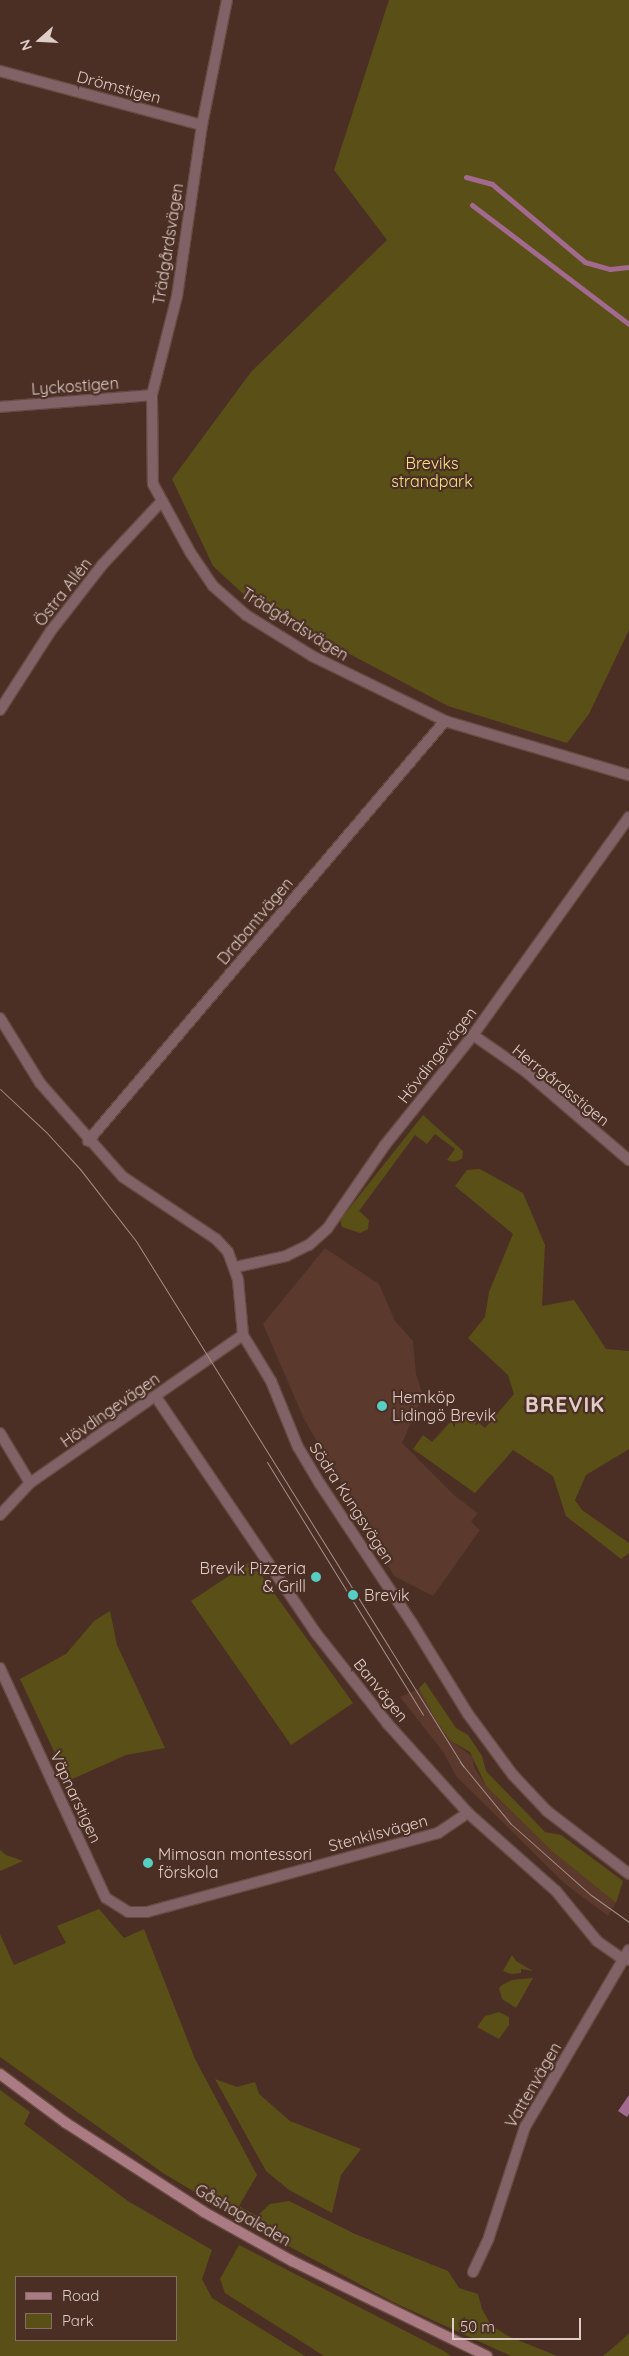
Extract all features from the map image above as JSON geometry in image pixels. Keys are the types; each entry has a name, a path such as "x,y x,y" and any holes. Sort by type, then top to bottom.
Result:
{"main road":[{"name":"Gåshagaleden","path":"0,2074 66,2123 204,2212 292,2261 482,2355"}],"street":[{"name":"Trädgårdsvägen","path":"227,0 202,125 177,296 152,395 153,484 213,586 246,615 312,656 445,721 629,775"},
{"name":"Drömstigen","path":"0,71 202,125"},
{"name":"Lyckostigen","path":"0,406 152,395"},
{"name":"Östra Allén","path":"0,710 50,632 103,564 162,501"},
{"name":"Drabantvägen","path":"88,1141 445,721"},
{"name":"Hövdingevägen","path":"236,1267 286,1256 309,1245 327,1229 385,1144 473,1035 629,817"},
{"name":"Södra Kungsvägen","path":"0,1018 40,1083 88,1141 123,1177 216,1239 228,1252 236,1267 243,1335 271,1381 298,1448 485,1740 547,1811 629,1874"},
{"name":"Herrgårdsstigen","path":"473,1035 525,1071 629,1160"},
{"name":"Hövdingevägen","path":"0,1515 30,1483 243,1335"},
{"name":"Banvägen","path":"156,1397 318,1636 387,1723 468,1813 556,1891 596,1941 627,1956"},
{"path":"0,1432 30,1483"},
{"name":"Väpnarstigen","path":"0,1668 106,1898 128,1912 147,1912"},
{"name":"Stenkilsvägen","path":"147,1912 438,1832 468,1813"},
{"name":"Vattenvägen","path":"472,2272 489,2237 524,2127 627,1956"}],"shaded area":[{"path":"325,1248 379,1284 395,1321 413,1341 416,1374 423,1396 402,1443 455,1496 478,1513 471,1522 480,1530 433,1596 394,1576 304,1419 263,1324"},
{"path":"420,1688 451,1741 473,1757 474,1767 486,1786 553,1852 616,1903 608,1916 564,1883 456,1776 444,1753 400,1697"},
{"path":"629,2095 629,2114 627,2117 618,2111"}],"green space":[{"name":"Breviks strandpark","path":"389,0 629,0 629,630 589,714 567,743 448,706 253,603 213,566 172,479 251,372 387,240 334,170"},
{"path":"423,1115 463,1151 462,1159 453,1162 447,1160 455,1149 435,1134 427,1144 415,1135 359,1211 369,1220 368,1229 360,1233 342,1227 340,1220"},
{"path":"480,1169 523,1193 545,1245 542,1306 574,1300 606,1349 629,1351 629,1449 586,1475 575,1500 582,1510 629,1543 629,1553 621,1559 566,1516 553,1476 513,1450 475,1493 413,1449 423,1435 432,1442 462,1409 485,1428 514,1394 508,1375 468,1338 485,1317 489,1292 513,1234 455,1186 467,1170"},
{"path":"251,1561 353,1703 291,1745 191,1601"},
{"path":"110,1611 117,1645 165,1748 126,1755 68,1781 20,1679 66,1654 94,1621"},
{"path":"425,1682 456,1728 468,1735 482,1756 486,1771 545,1832 561,1835 623,1881 616,1903 553,1852 486,1786 470,1752 451,1741 437,1722 419,1688"},
{"path":"0,1850 6,1855 23,1861 0,1871"},
{"path":"99,1909 124,1938 144,1929 195,2059 257,2175 239,2206 257,2216 270,2204 289,2201 355,2234 448,2271 459,2288 478,2294 482,2309 491,2325 508,2336 557,2356 511,2356 393,2302 253,2227 163,2173 0,2057 0,1934 14,1965 66,1943 57,1926"},
{"path":"512,1955 516,1961 533,1971 521,1969 521,1973 511,1974 503,1971"},
{"path":"533,1978 516,2008 502,1999 499,1988 502,1985 512,1980"},
{"path":"499,2012 509,2017 509,2025 499,2039 477,2027 485,2016"},
{"path":"215,2079 237,2087 255,2082 259,2094 290,2121 361,2149 341,2175 332,2213 289,2190 266,2171"},
{"path":"0,2090 30,2112 24,2124 128,2201 212,2250 202,2279 212,2298 305,2356 0,2356"},
{"path":"239,2245 451,2356 324,2356 225,2293 220,2279"},
{"path":"629,2333 629,2356 603,2356 622,2340"}],"waterway":[{"path":"466,177 492,184 585,262 610,269 629,267"},
{"path":"472,205 629,324"}],"tram line":[{"path":"0,1089 47,1133 80,1169 136,1241 463,1766"},
{"path":"267,1462 423,1715"},
{"path":"460,1762 511,1824 591,1895 629,1922"}],"place":[{"name":"Hemköp Lidingö Brevik","path":"382,1406"},
{"name":"Brevik Pizzeria & Grill","path":"316,1577"},
{"name":"Brevik","path":"353,1595"},
{"name":"Mimosan montessori förskola","path":"148,1863"}],"district":[{"name":"BREVIK","path":"565,1404"}]}
